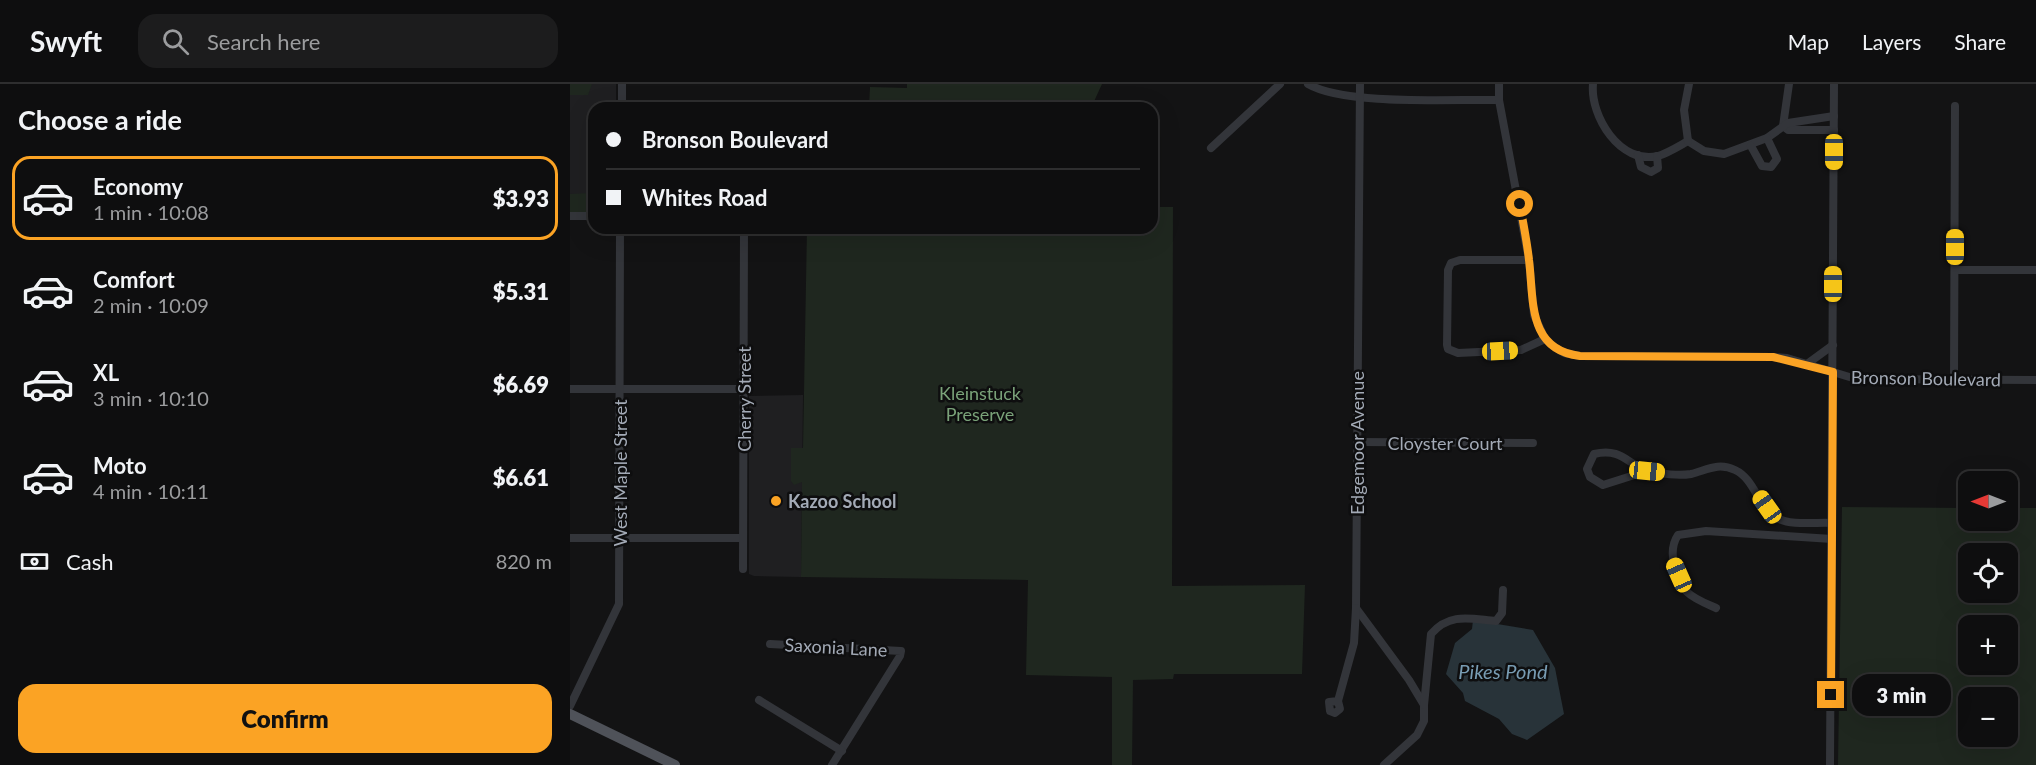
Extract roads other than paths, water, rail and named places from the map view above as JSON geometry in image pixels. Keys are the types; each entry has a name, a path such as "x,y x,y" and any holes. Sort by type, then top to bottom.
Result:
{"main road":[{"path":"570,714 675,765"}],"street":[{"path":"622,84 622,102"},
{"path":"1211,148 1280,84"},
{"path":"1308,84 1324,91 1358,98 1499,100"},
{"name":"Edgemoor Avenue","path":"1338,701 1354,643 1356,608 1358,98 1360,84"},
{"path":"1499,84 1499,100 1529,260 1534,315 1545,339 1521,350 1458,353 1448,350 1448,270 1451,263 1460,260 1529,260"},
{"path":"1593,84 1594,103 1600,120 1623,147 1638,155 1658,156 1688,141"},
{"path":"1688,141 1684,110 1689,84"},
{"path":"1782,126 1789,84"},
{"path":"1830,765 1834,84"},
{"path":"1954,380 1955,106"},
{"path":"1688,141 1704,151 1724,154 1751,146 1767,138 1782,126 1805,119 1834,116"},
{"path":"1782,126 1788,130 1834,130"},
{"path":"1751,146 1762,166 1771,167 1777,159 1767,138"},
{"path":"1638,155 1641,167 1651,172 1658,168 1658,156"},
{"path":"570,216 588,216"},
{"name":"West Maple Street","path":"570,706 619,604 620,234"},
{"name":"Cherry Street","path":"743,569 744,234"},
{"path":"1955,270 2036,270"},
{"name":"Bronson Boulevard","path":"1545,339 1558,350 1580,356 1773,357 1808,364 1856,380 2036,380"},
{"path":"1808,364 1833,345"},
{"path":"570,389 745,388"},
{"name":"Cloyster Court","path":"1357,442 1533,443"},
{"path":"1647,471 1630,459 1605,452 1594,454 1587,469 1590,477 1603,484 1647,471 1691,474 1707,467 1732,468 1744,474 1775,518 1784,521 1832,523"},
{"path":"1716,608 1688,592 1671,556 1672,544 1678,535 1706,531 1832,539"},
{"path":"570,537 743,538"},
{"path":"1384,765 1417,735 1424,721 1431,634 1445,622 1460,617 1496,621 1502,613 1503,590"},
{"path":"1356,608 1409,680 1424,705"},
{"name":"Saxonia Lane","path":"770,644 901,651 842,751"},
{"path":"759,700 842,751 832,765"}],"water":[{"name":"Pikes Pond","path":"1473,620 1533,630 1555,668 1564,714 1527,740 1512,734 1499,719 1465,701 1463,693 1446,674 1455,643 1472,629"}],"place":[{"name":"Kazoo School","path":"776,501"}],"park label":[{"name":"Kleinstuck Preserve","path":"980,403"}]}
